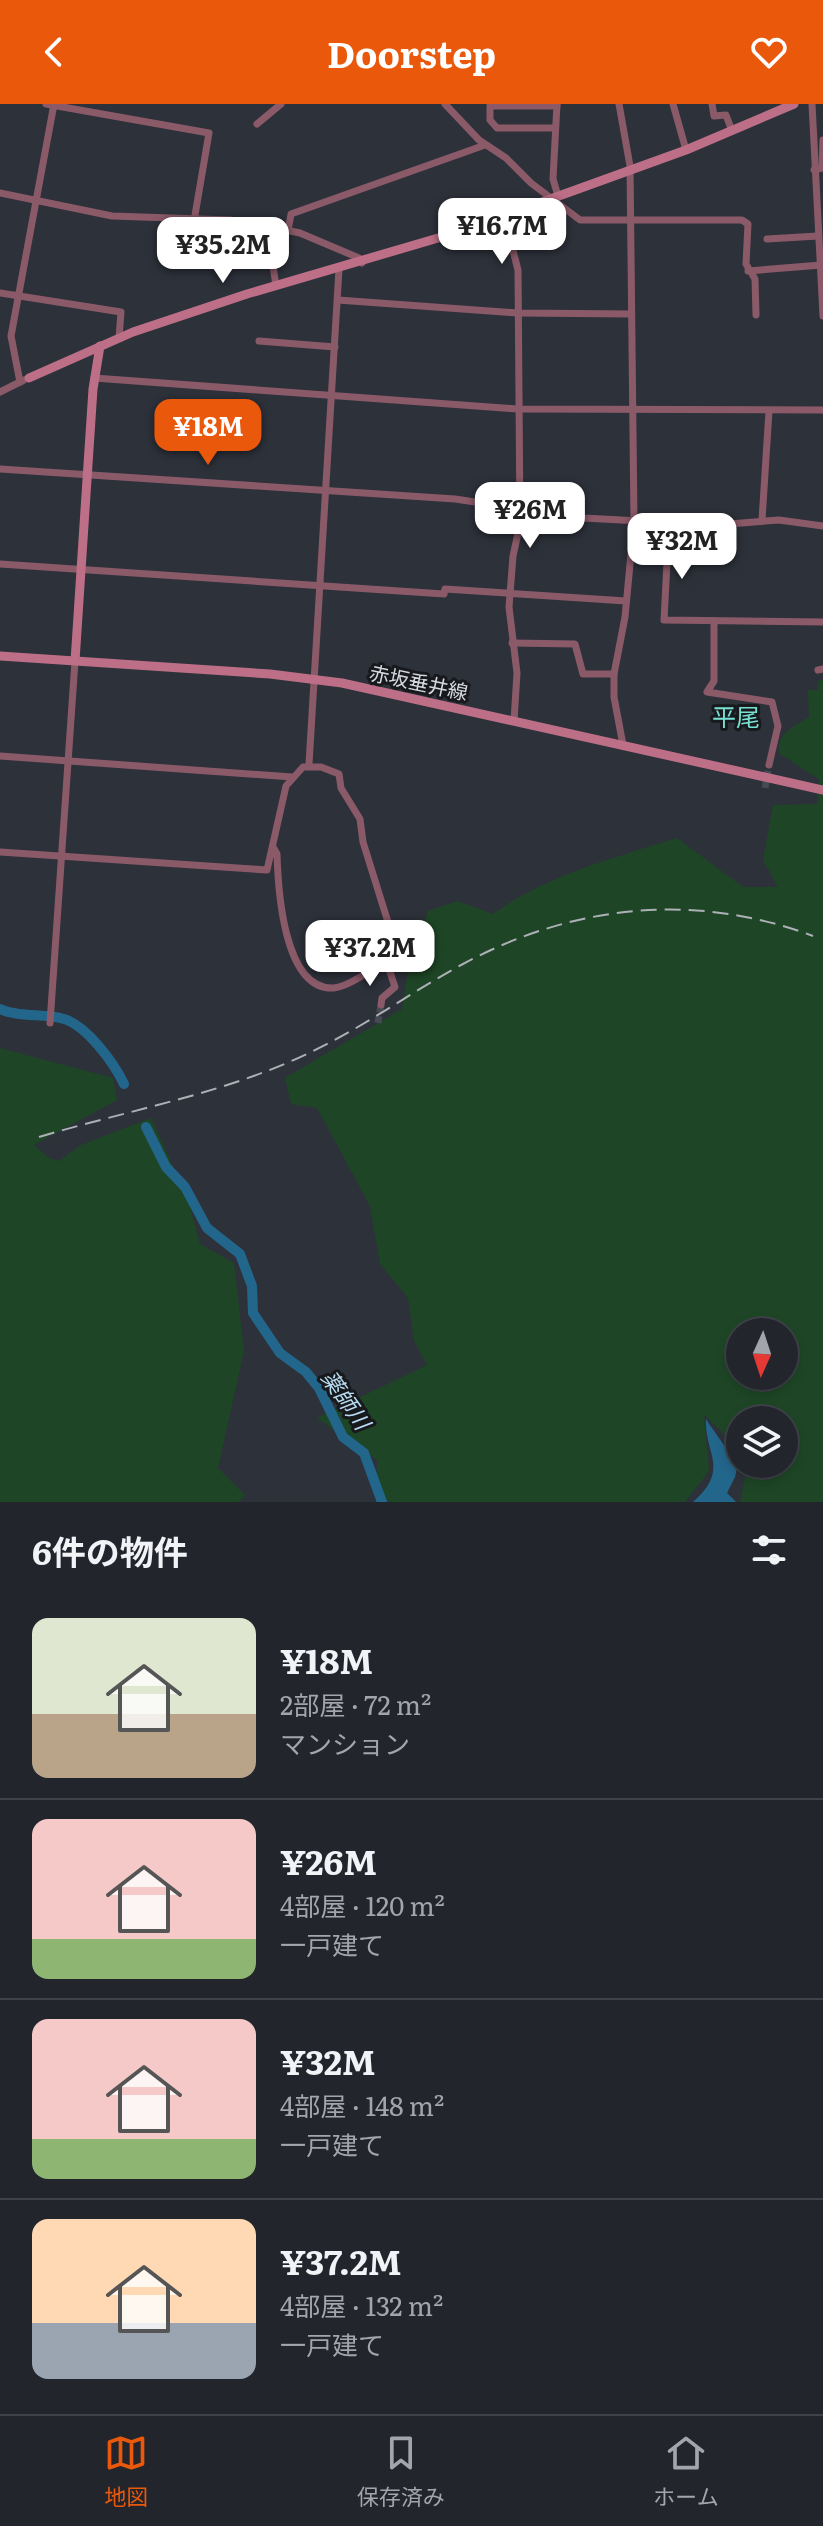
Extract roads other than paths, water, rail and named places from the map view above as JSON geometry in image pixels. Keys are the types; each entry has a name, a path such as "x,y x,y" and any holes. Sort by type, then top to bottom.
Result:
{"street":[{"path":"24,380 9,352 37,202 51,104 209,133 194,221"},
{"path":"257,124 281,104"},
{"path":"619,104 630,171 630,411 634,522 614,674 623,745"},
{"path":"673,104 686,150"},
{"path":"712,104 714,116 726,115 732,131"},
{"path":"0,392 119,338 504,216 686,150 794,104"},
{"path":"812,104 814,170 819,187 818,236 823,316"},
{"path":"554,198 557,105 490,106 490,120 497,128 555,128"},
{"path":"450,106 485,145 506,158 580,220 742,220 748,224 745,250 748,271 755,279 756,315"},
{"path":"814,170 822,168 823,140"},
{"path":"288,231 291,214 485,145"},
{"path":"0,193 112,216 230,220 267,226 359,258 362,263"},
{"path":"504,216 517,262 520,509 511,591 512,643 517,673 514,721"},
{"path":"267,226 276,286"},
{"path":"767,239 818,236"},
{"path":"748,271 821,265"},
{"path":"0,852 267,870 281,804 292,777 309,764 339,269"},
{"path":"0,293 121,312 119,338"},
{"path":"338,300 517,313 631,314"},
{"path":"259,341 335,347"},
{"path":"50,1018 94,378 100,346"},
{"path":"94,378 517,409 823,410"},
{"path":"762,520 769,411"},
{"path":"0,469 455,499 634,522 716,525 762,520 823,526"},
{"path":"669,524 664,620 823,622"},
{"path":"0,564 444,594 445,589 511,591 626,601"},
{"path":"714,621 714,681 707,692 772,702 778,726 769,765"},
{"path":"512,643 575,644 583,674 614,674"},
{"name":"赤坂垂井線","path":"0,656 314,680 823,790"},
{"path":"0,756 292,777"},
{"path":"273,847 288,941 310,976 336,988 386,960 392,951 392,935 363,842 360,819 341,788 339,774 309,764"},
{"path":"381,1005 382,998 395,987 386,960"}],"water":[{"path":"706,1419 726,1449 726,1478 734,1478 727,1493 736,1502 693,1502 711,1480 713,1470"}],"waterway":[{"name":"薬師川","path":"0,1009 15,1014 56,1017 73,1023 99,1046 124,1084"},
{"name":"薬師川","path":"146,1127 166,1167 185,1187 207,1228 240,1254 252,1286 253,1313 280,1353 306,1372 319,1388 343,1437 364,1453 382,1502"}],"tunnel":[{"path":"765,788 769,765"},
{"path":"378,1023 381,1005"}],"railway":[{"path":"39,1137 212,1090 279,1066 350,1032 463,964 548,928 592,917 636,911 680,910 725,913 769,922 813,936"}],"district":[{"name":"平尾","path":"736,715"}]}
